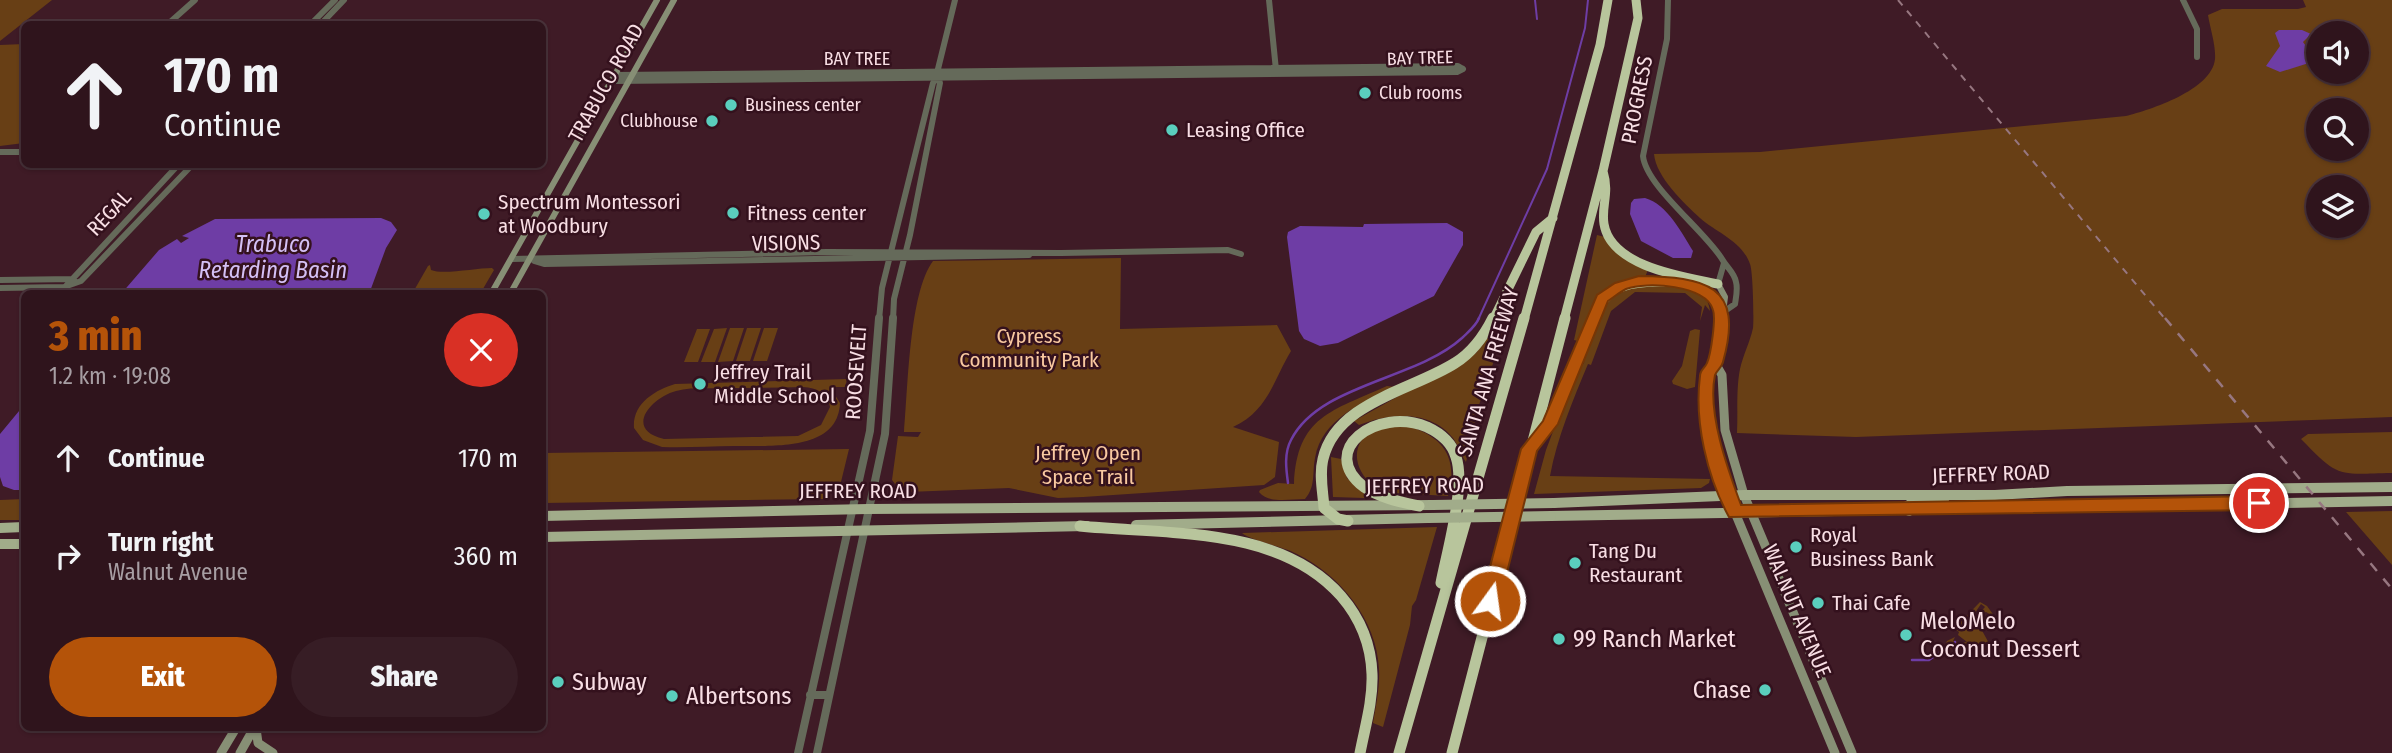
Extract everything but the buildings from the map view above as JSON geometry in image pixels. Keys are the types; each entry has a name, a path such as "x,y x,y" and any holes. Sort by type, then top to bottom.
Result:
{"highway":[{"name":"SANTA ANA FREEWAY","path":"1399,753 1553,218 1600,45 1608,0"},
{"path":"1452,753 1603,171 1638,18 1636,0"},
{"path":"1603,171 1609,190 1604,223 1616,245 1634,260 1653,268 1718,284"},
{"path":"1348,522 1338,519 1324,508 1321,470 1324,454 1340,428 1368,406 1452,365 1475,347 1486,333 1536,232 1553,218"},
{"path":"1529,449 1550,424 1597,308 1612,291 1639,281 1690,285 1712,294 1722,313"},
{"path":"1419,506 1375,494 1355,477 1348,462 1349,450 1354,438 1363,430 1389,421 1417,423 1446,439 1457,458 1458,479 1433,634"},
{"path":"1080,526 1251,542 1292,557 1327,579 1355,613 1371,655 1370,702 1360,753"}],"main road":[{"name":"TRABUCO ROAD","path":"493,290 657,0"},
{"name":"TRABUCO ROAD","path":"512,290 674,0"},
{"name":"WALNUT AVENUE","path":"1718,284 1725,295 1715,363 1707,373 1708,425 1728,496 1835,753"},
{"name":"WALNUT AVENUE","path":"1715,363 1722,375 1725,430 1744,495 1852,753"},
{"name":"JEFFREY ROAD","path":"546,516 868,509 1324,508 1554,503 1744,495 1995,495 2067,491 2392,487"},
{"path":"1909,511 1907,506 1912,503 1967,500 1995,495"},
{"name":"JEFFREY ROAD","path":"546,537 2392,501"},
{"path":"0,528 21,527"},
{"path":"0,544 21,544"},
{"path":"221,753 234,731"},
{"path":"240,753 253,731"},
{"path":"256,731 258,743 273,753"}],"street":[{"path":"171,21 195,0"},
{"path":"314,21 335,0"},
{"path":"324,21 344,0"},
{"name":"ROOSEVELT","path":"798,753 871,422 877,322 890,255 916,144 937,76 955,0"},
{"path":"1269,0 1277,71"},
{"name":"PROGRESS","path":"1668,0 1667,39 1643,148 1644,165 1653,180 1715,247 1724,263 1732,270 1737,285 1735,304 1722,313"},
{"path":"2183,0 2197,30 2197,57"},
{"name":"BAY TREE","path":"615,78 937,76 1458,66 1464,69 1457,72 1277,71"},
{"name":"ROOSEVELT","path":"817,753 885,434 894,299 940,83 937,76"},
{"path":"0,152 21,152"},
{"name":"REGAL","path":"64,287 175,168"},
{"name":"REGAL","path":"81,281 189,168"},
{"name":"VISIONS","path":"512,259 544,264 1228,250 1241,254"},
{"path":"1718,284 1724,263"},
{"path":"0,280 81,281"},
{"path":"0,288 64,287 81,281"},
{"path":"810,695 829,695"}],"green space":[{"path":"0,0 52,0 25,21 21,21 21,24 0,41"},
{"path":"2303,0 2392,0 2392,417 1856,437 1737,433 1739,377 1753,328 1750,264 1735,243 1700,218 1672,189 1660,172 1654,154 1760,152 2126,116 2164,104 2203,80 2215,59 2208,15 2222,9 2306,7"},
{"path":"21,44 21,143 0,146 0,45"},
{"path":"1597,235 1605,237 1648,270 1645,277 1617,284 1600,296 1588,315 1578,341 1574,340"},
{"name":"Cypress Community Park","path":"1121,258 1120,329 1277,325 1291,351 1262,404 1233,427 1279,442 1275,477 1264,485 1058,498 1009,488 908,492 899,489 892,480 898,436 918,437 921,432 904,432 914,318 925,276 933,261"},
{"path":"430,265 431,270 451,272 494,270 482,290 414,290"},
{"path":"1651,283 1696,290 1708,302 1710,311 1705,305 1700,321 1702,307 1685,293 1635,292 1611,311 1591,365 1588,364 1566,419 1550,476 1710,479 1709,483 1701,488 1534,494 1546,450 1575,373 1584,363 1585,347 1606,303 1623,290"},
{"path":"727,328 715,362 701,362 714,329"},
{"path":"730,328 744,328 733,361 718,362"},
{"path":"747,328 761,328 750,361 736,361"},
{"path":"764,328 778,328 767,361 753,361"},
{"path":"1495,328 1504,331 1478,408 1466,462 1453,438 1433,422 1409,416 1383,418 1359,425 1354,421 1476,353"},
{"path":"697,329 710,329 698,362 684,362"},
{"path":"1700,330 1695,387 1687,389 1673,384 1672,381 1682,366 1690,331"},
{"path":"847,379 845,387 830,387 840,403 836,419 827,431 799,443 662,447 643,440 634,428 634,419 641,405 653,394 675,384","holes":["803,387 817,390 824,395 830,407 821,425 798,436 664,439 652,435 645,429 643,422 645,414 658,400 681,390"]},
{"path":"1387,386 1395,387 1346,414 1326,432 1319,444 1312,485 1305,499 1274,499 1259,492 1278,483 1294,484 1302,444 1310,430 1321,419 1350,402"},
{"path":"1407,426 1430,436 1445,450 1451,470 1448,496 1395,493 1378,485 1374,486 1361,472 1357,455 1362,440 1378,429"},
{"path":"2392,432 2392,473 2360,474 2340,471 2332,468 2301,439 2308,434"},
{"path":"849,449 840,486 823,499 546,503 546,453"},
{"path":"1331,457 1341,459 1347,478 1367,496 1333,497"},
{"path":"21,499 21,520 0,520 0,500"},
{"path":"2392,511 2392,565 2346,512"},
{"path":"1437,527 1412,606 1410,625 1383,727 1373,723 1379,682 1377,651 1364,617 1353,601 1328,574 1313,563 1291,551 1242,533"},
{"path":"1980,602 1987,606 1995,617 1986,612 1978,615 1985,607 1981,604 1970,620 1979,625 1991,647 1977,645 1943,650 1947,641 1955,637 1953,641 1967,642 1955,629 1952,631"}],"water":[{"path":"2279,30 2306,32 2303,42 2306,46 2306,64 2280,72 2266,66 2280,46 2275,33"},
{"path":"1645,198 1660,206 1673,220 1693,251 1691,258 1673,258 1641,241 1630,214 1631,203 1634,199"},
{"name":"Trabuco Retarding Basin","path":"381,218 391,222 397,230 386,248 370,290 124,290 159,250 177,239 181,243 189,238 182,236 215,219"},
{"path":"1447,223 1463,232 1463,245 1434,296 1338,343 1320,346 1304,339 1299,331 1288,232 1300,226 1363,227 1364,224"},
{"path":"21,409 21,490 3,486 0,477 0,434"}],"waterway":[{"path":"1535,0 1537,19"},
{"path":"1479,319 1547,169 1585,28 1588,0"},
{"path":"1288,483 1287,450 1304,421 1345,394 1443,352 1462,338 1479,319"},
{"path":"1912,660 1929,660 1950,645 1954,646 1955,642"}],"railway":[{"path":"1898,0 2166,320"},
{"path":"2165,318 2392,589"}],"place":[{"name":"Club rooms","path":"1365,93"},
{"name":"Business center","path":"731,105"},
{"name":"Clubhouse","path":"712,121"},
{"name":"Leasing Office","path":"1172,130"},
{"name":"Fitness center","path":"733,213"},
{"name":"Spectrum Montessori at Woodbury","path":"484,214"},
{"name":"Jeffrey Trail Middle School","path":"700,384"},
{"name":"Royal Business Bank","path":"1796,547"},
{"name":"Tang Du Restaurant","path":"1575,563"},
{"name":"Thai Cafe","path":"1818,603"},
{"name":"MeloMelo Coconut Dessert","path":"1906,635"},
{"name":"99 Ranch Market","path":"1559,639"},
{"name":"Subway","path":"558,682"},
{"name":"Chase","path":"1765,690"},
{"name":"Albertsons","path":"672,696"}],"route":[{"path":"1490,601 1529,449 1550,424 1580,346 1602,299 1621,286 1639,281 1669,282 1700,288 1707,290 1719,303 1722,313 1718,348 1715,363 1707,373 1707,414 1716,460 1735,512 2259,503"}],"park label":[{"name":"Jeffrey Open Space Trail","path":"1088,465"}]}
